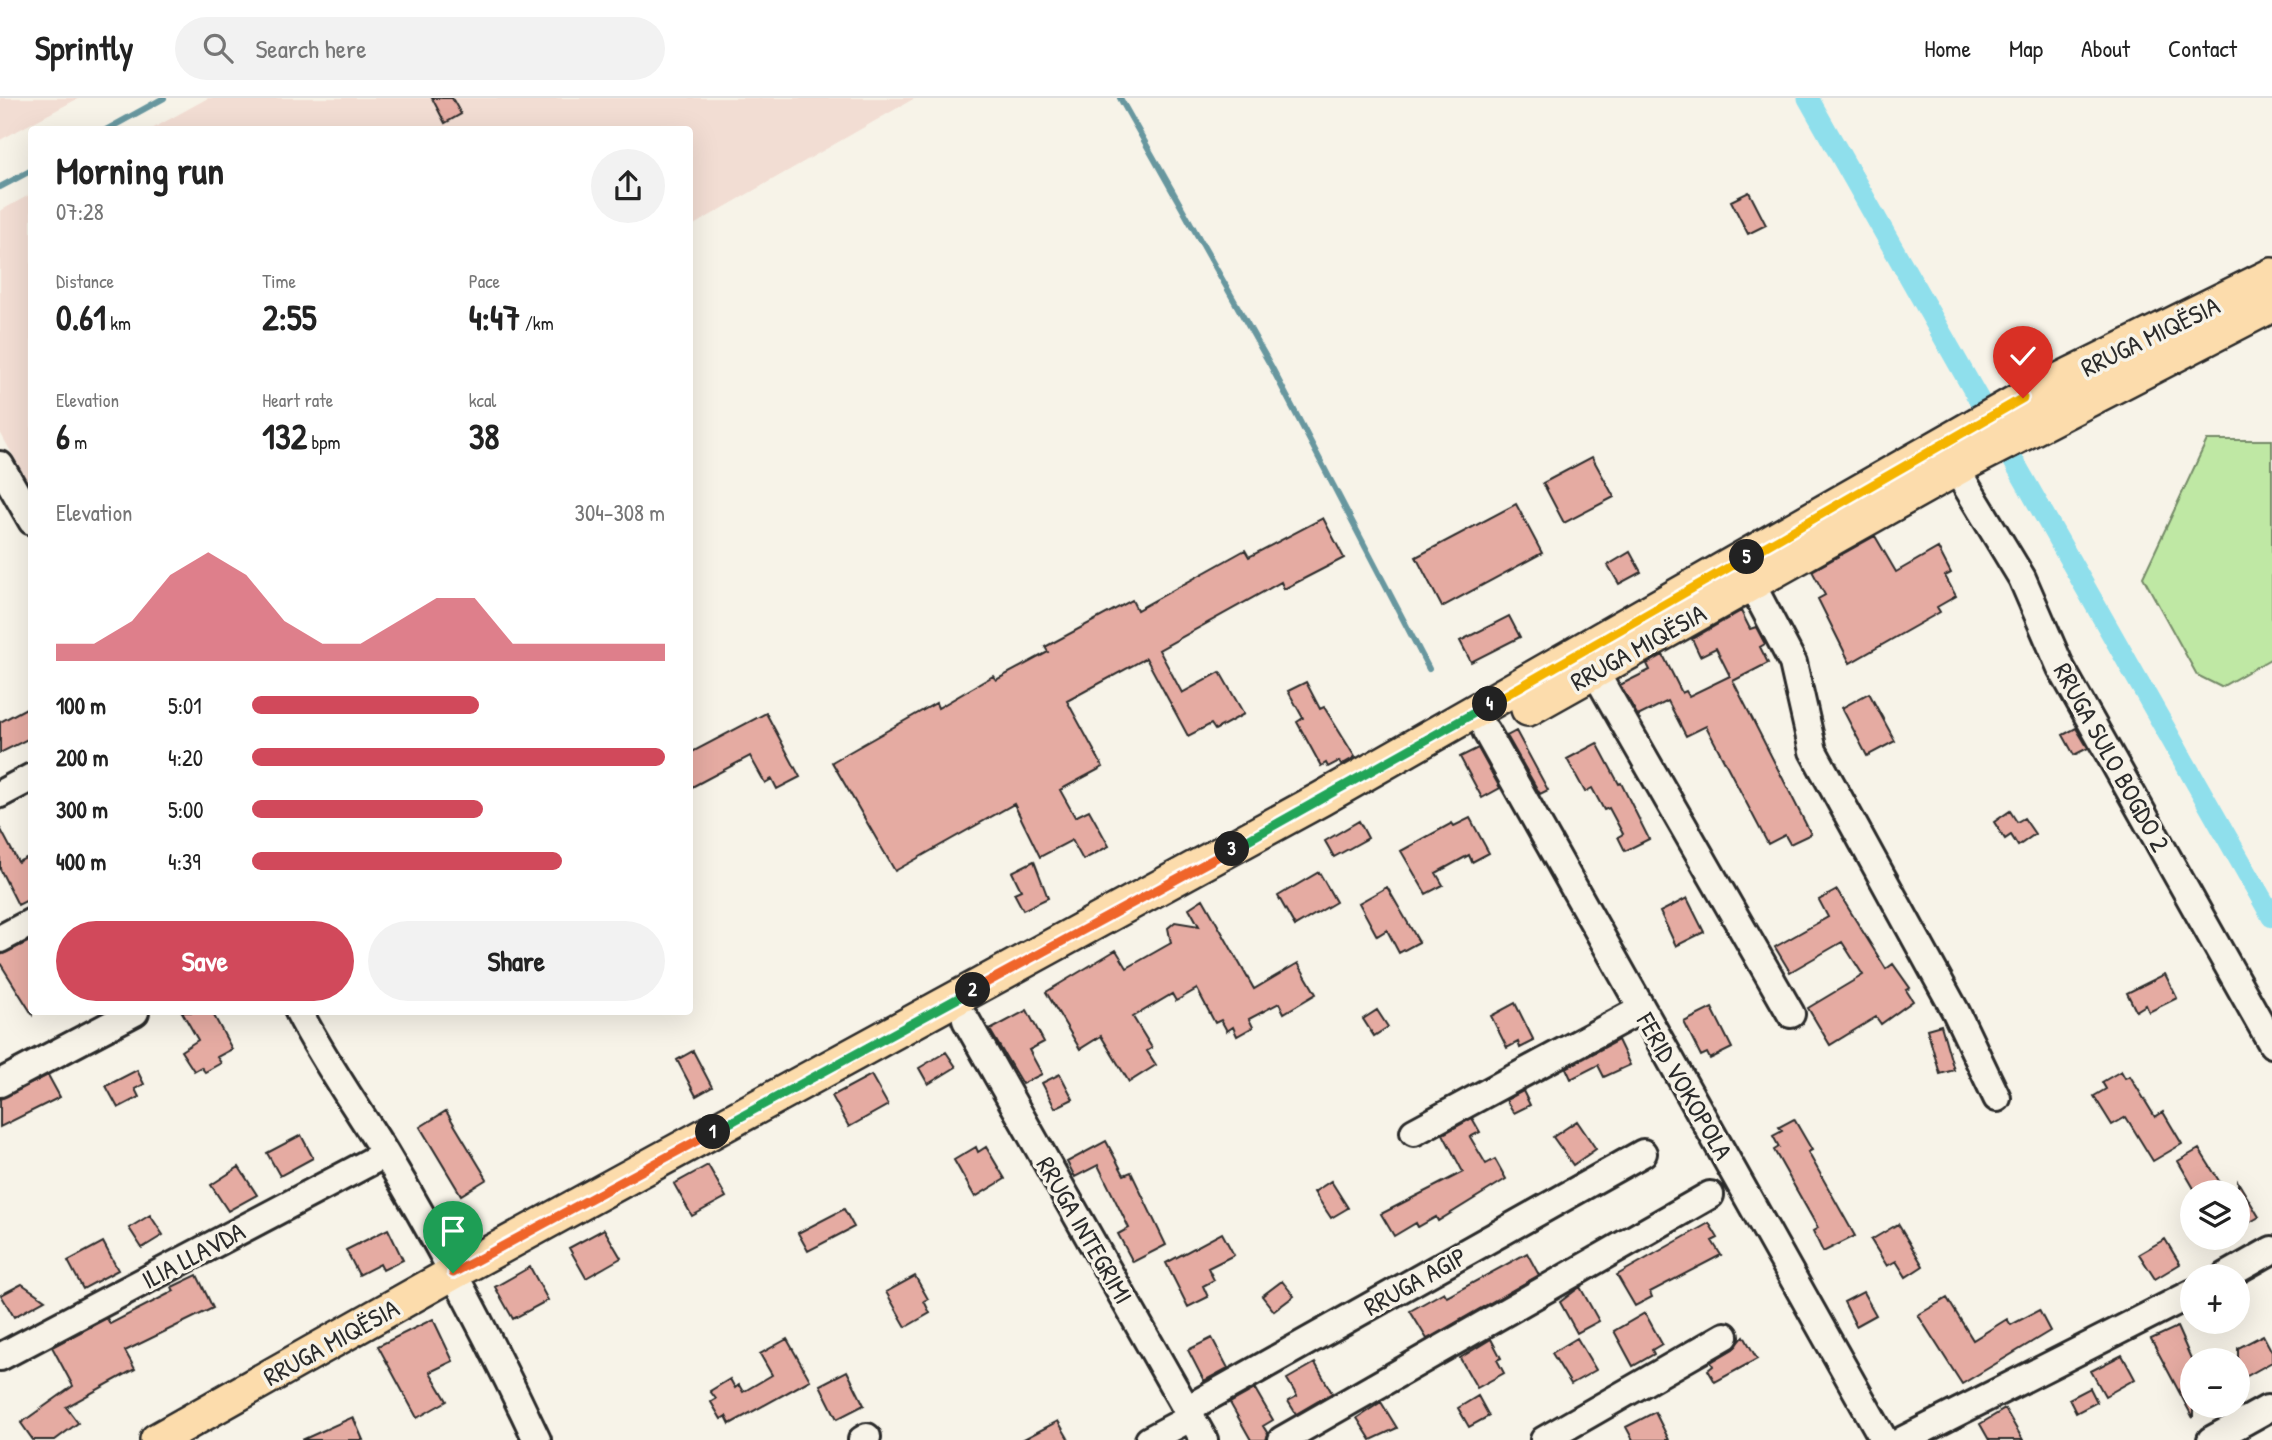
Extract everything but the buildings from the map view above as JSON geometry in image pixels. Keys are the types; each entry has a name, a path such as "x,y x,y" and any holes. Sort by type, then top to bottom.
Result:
{"main road":[{"name":"RRUGA MIQËSIA","path":"157,1440 458,1281 966,1020 1595,672 1751,583 2017,419 2272,275"},
{"name":"RRUGA MIQËSIA","path":"2017,419 2272,305"},
{"name":"RRUGA MIQËSIA","path":"198,1440 458,1281 1321,799 1961,455"}],"street":[{"name":"RRUGA SULO BOGDO 2","path":"1961,455 2022,578 2061,668 2272,1044"},
{"path":"0,465 28,514"},
{"path":"1751,583 1793,663 1813,751 1956,1012 1997,1098"},
{"path":"1595,672 1791,1014"},
{"name":"FERID VOKOPOLA","path":"1486,732 1884,1440"},
{"path":"0,794 28,779"},
{"path":"0,939 28,924"},
{"path":"1414,1132 1642,1009"},
{"path":"0,1083 129,1015"},
{"path":"301,1015 458,1281 537,1440"},
{"name":"RRUGA INTEGRIMI","path":"966,1020 1205,1440"},
{"name":"RRUGA AGIP","path":"1149,1440 1189,1413 1643,1153"},
{"name":"ILIA LLAVDA","path":"0,1357 385,1154"},
{"path":"1282,1440 1710,1195"},
{"path":"2247,1264 2272,1250"},
{"path":"1903,1440 2180,1300"},
{"path":"1544,1440 1726,1336"},
{"path":"2211,1440 2267,1409"}],"shaded area":[{"path":"0,98 79,98 0,140"},
{"path":"208,98 915,98 693,225 693,126 157,126"},
{"path":"28,196 28,483 0,432 0,211"}],"green space":[{"path":"2207,440 2272,440 2272,658 2221,687 2197,675 2143,577"}],"waterway":[{"path":"113,126 164,98"},
{"path":"1120,98 1271,366 1429,669"},
{"path":"1808,98 2272,917"},
{"path":"0,187 28,172"}],"route":[{"path":"453,1273 1321,799 2023,398"}]}
